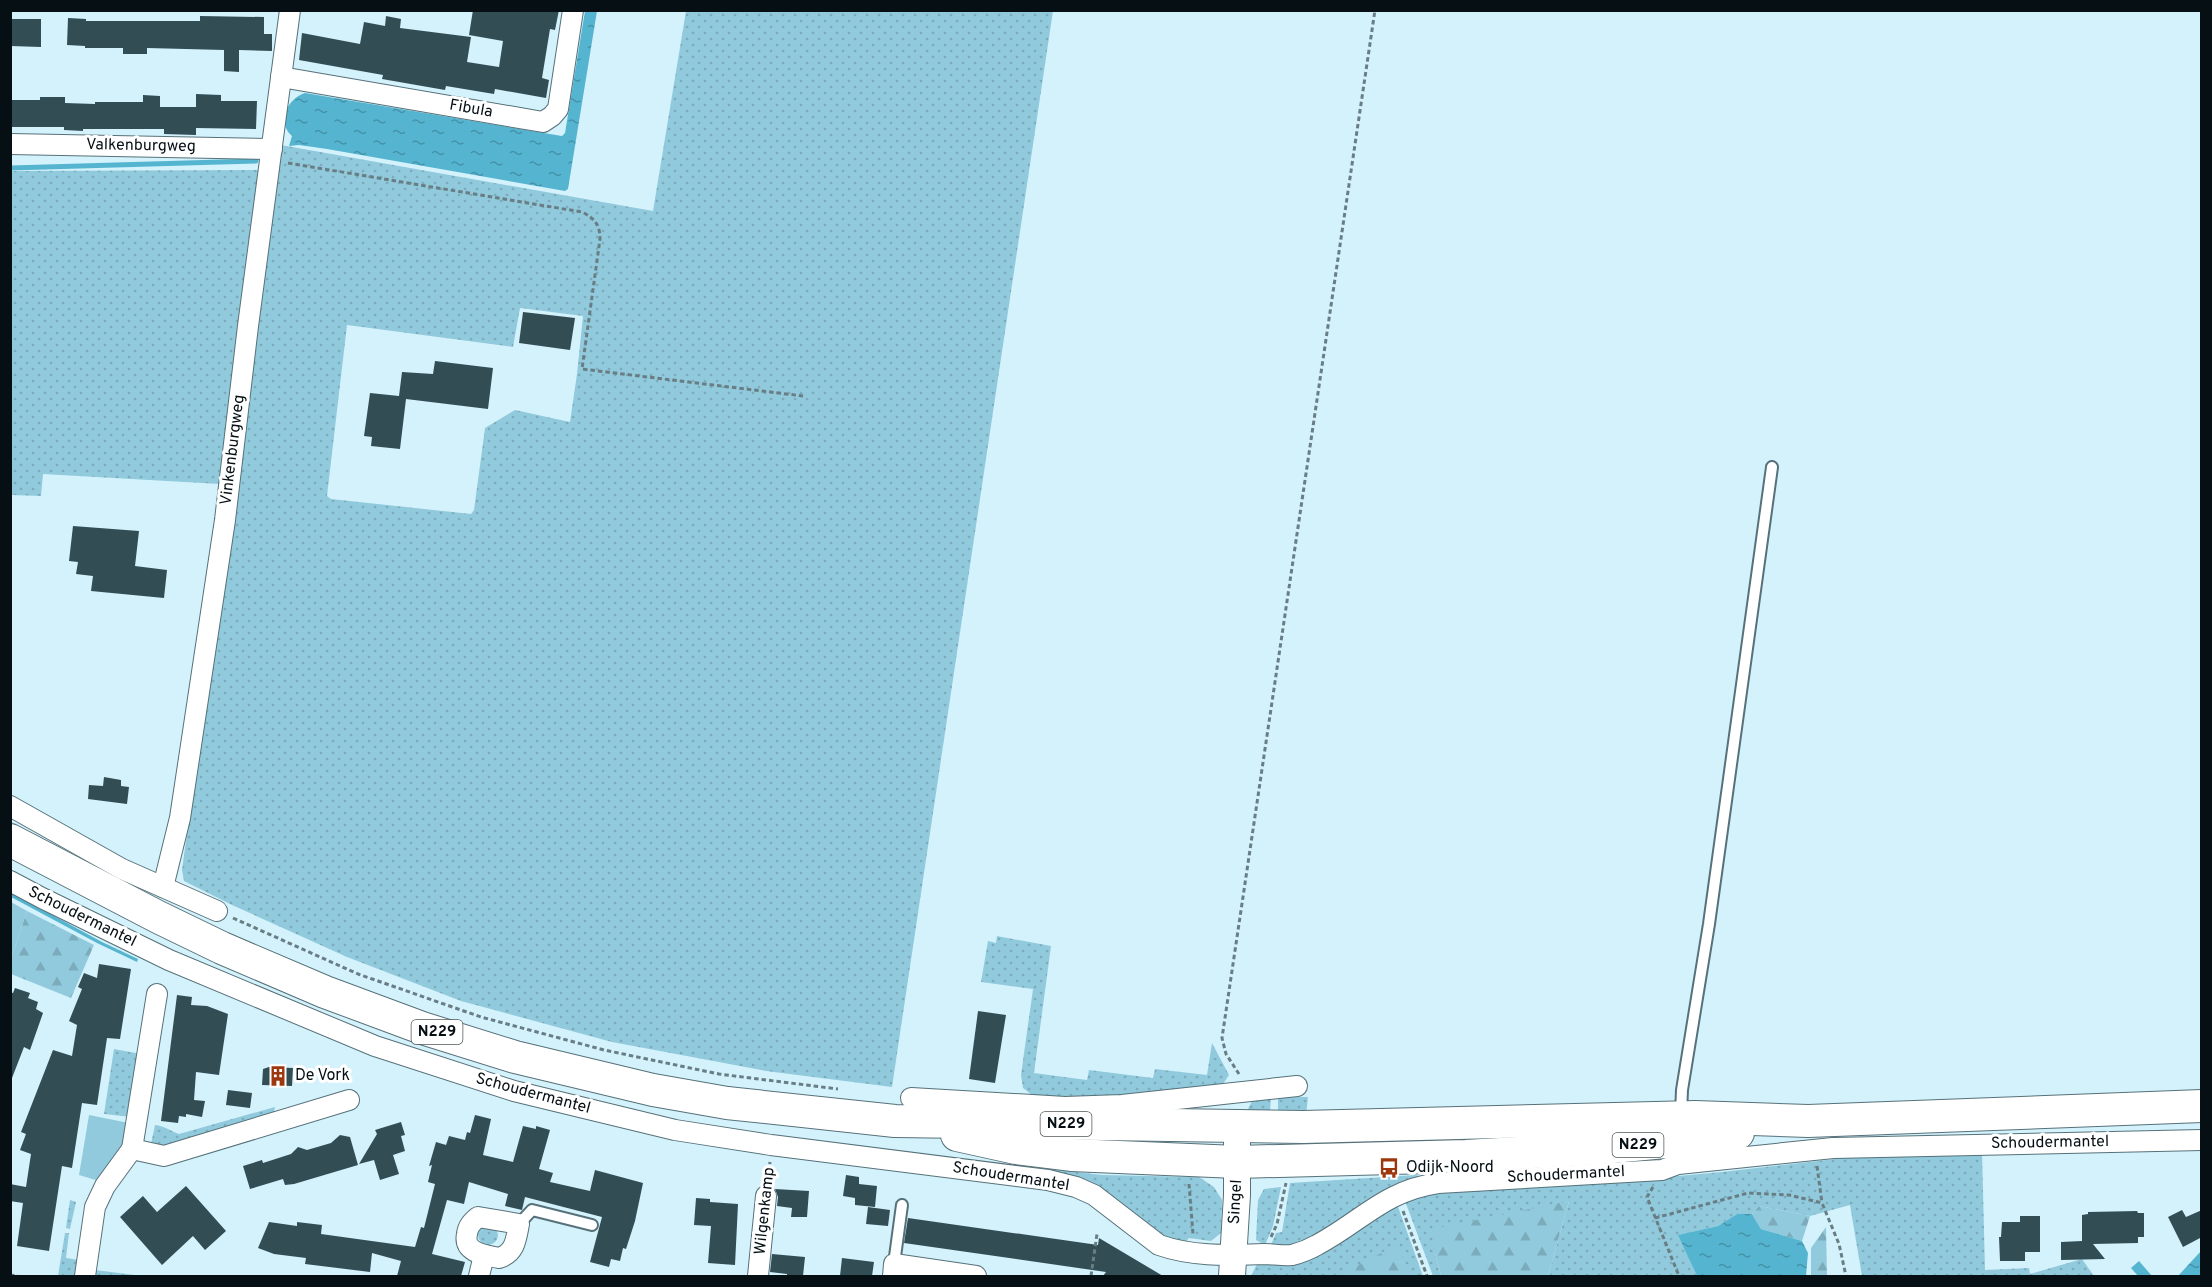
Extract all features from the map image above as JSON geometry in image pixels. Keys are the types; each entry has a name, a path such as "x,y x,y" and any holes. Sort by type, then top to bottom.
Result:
{"main road":[{"name":"Schoudermantel","path":"10,840 56,866 222,948 325,992 515,1057 653,1090 727,1103 903,1109 1237,1127 1681,1118 1810,1139"},
{"name":"Schoudermantel","path":"903,1109 1016,1148 1071,1155 1237,1162 1466,1156 1602,1148 1706,1138 1810,1139 2202,1106"}],"street":[{"name":"Vinkenburgweg","path":"163,887 180,818 225,520 290,10"},
{"name":"Fibula","path":"281,77 543,122 552,117 558,109 573,10"},
{"name":"Valkenburgweg","path":"10,144 272,155"},
{"path":"10,806 122,869 217,911"},
{"name":"Schoudermantel","path":"10,881 169,960 375,1046 514,1091 675,1130 771,1145 1004,1174 1076,1186 1095,1195 1159,1245 1232,1265 1266,1254 1291,1255 1314,1247 1397,1194 1438,1183 1662,1170 1678,1164 1810,1139 2202,1140"},
{"path":"85,1276 95,1207 105,1186 132,1149 157,994"},
{"name":"Schoudermantel","path":"903,1109 1144,1104 1297,1086"},
{"path":"1237,1127 1243,1093"},
{"path":"132,1149 164,1156 349,1100"},
{"name":"Singel","path":"1232,1265 1237,1195 1237,1127"},
{"name":"Wilgenkamp","path":"759,1276 766,1196"},
{"path":"478,1217 519,1224 515,1245 511,1251 499,1258 484,1255 472,1250 466,1242 469,1226 473,1221 478,1217"},
{"path":"479,1276 484,1255"},
{"path":"893,1270 976,1276"}],"lane":[{"path":"1681,1118 1682,1090 1709,924 1772,467"},
{"path":"893,1270 902,1205"},
{"path":"519,1224 532,1210 592,1225"}],"path":[{"path":"1243,1093 1226,1054 1222,1038 1375,10"},
{"path":"272,155 582,212 596,222 600,229 600,238 582,369 803,396"},
{"path":"217,911 358,974 481,1017 604,1050 719,1074 843,1089"},
{"path":"1810,1139 1822,1203 1839,1244 1846,1276"},
{"name":"Wilgenkamp","path":"766,1196 771,1145"},
{"path":"1662,1170 1647,1197 1679,1276"},
{"path":"1266,1254 1277,1224 1286,1181"},
{"path":"1655,1218 1748,1193 1789,1195 1822,1203"},
{"path":"1397,1194 1426,1276"},
{"path":"1091,1276 1096,1234"},
{"path":"10,1275 18,1276"}],"green space":[{"path":"686,11 1053,11 892,1087 766,1071 612,1042 461,1001 347,957 184,881 182,870 281,145 653,211","holes":["520,308 583,316 570,422 515,410 485,428 474,510 471,514 331,499 327,496 347,325 513,347"]},
{"path":"261,170 220,484 43,474 41,496 11,495 10,171"},
{"path":"11,902 27,911 11,958"},
{"path":"27,911 94,945 71,998 11,974 11,958"},
{"path":"997,936 1051,946 1034,1073 1087,1080 1089,1070 1153,1078 1155,1069 1207,1075 1212,1043 1229,1075 1223,1084 1107,1097 1032,1095 1023,1088 1021,1075 1033,989 981,982 988,941 996,943"},
{"path":"114,1049 141,1054 131,1117 104,1114"},
{"path":"1271,1096 1270,1112 1278,1112 1278,1097 1308,1097 1306,1115 1252,1116 1248,1109 1252,1101"},
{"path":"275,1107 273,1116 176,1148 151,1144 155,1125 179,1134"},
{"path":"89,1115 129,1123 121,1146 99,1181 79,1175"},
{"path":"1982,1152 1985,1270 2029,1268 2030,1274 2082,1259 2094,1276 1862,1276 1850,1205 1810,1216 1759,1206 1752,1214 1737,1214 1718,1226 1679,1235 1697,1276 1548,1276 1569,1201 1435,1253 1441,1276 1433,1276 1405,1201 1436,1192 1568,1186 1844,1158"},
{"path":"1041,1168 1102,1175 1199,1177 1214,1187 1222,1200 1221,1233 1211,1241 1189,1238 1183,1245 1165,1239 1098,1188"},
{"path":"1416,1175 1423,1177 1326,1233 1298,1245 1270,1247 1276,1233 1282,1232 1290,1183"},
{"path":"1281,1187 1273,1226 1265,1245 1256,1240 1258,1200 1264,1189"},
{"path":"70,1200 76,1202 70,1229 66,1228"},
{"path":"1569,1201 1548,1276 1441,1276 1432,1229"},
{"path":"1397,1204 1423,1276 1251,1276 1257,1264 1290,1263 1324,1253"},
{"path":"1759,1206 1810,1216 1802,1241 1761,1229 1752,1214"},
{"path":"488,1225 495,1228 498,1235 495,1242 488,1245 481,1242 478,1235 481,1228"},
{"path":"1826,1227 1827,1276 1811,1276 1811,1248"},
{"path":"65,1233 69,1233 66,1258 79,1260 77,1276 58,1276"},
{"path":"1397,1245 1410,1276 1337,1276"},
{"path":"95,1270 143,1276 94,1276"}],"water":[{"path":"585,11 597,11 568,189 565,191 327,149 289,146 292,136 285,124 286,111 294,100 305,93 562,136 565,133"},
{"path":"10,892 138,959 137,962 11,897"},
{"path":"1737,1214 1752,1214 1761,1229 1802,1241 1808,1253 1806,1276 1697,1276 1678,1235 1718,1226"},
{"path":"2201,1251 2201,1276 2178,1276"},
{"path":"2139,1261 2152,1276 2138,1276 2131,1268"}],"building":[{"path":"473,10 559,10 555,30 550,29 542,78 549,80 546,98 495,89 494,94 446,86 445,90 382,79 383,75 299,60 302,33 360,44 364,22 385,26 386,16 401,19 400,28 471,37 467,62 499,67 503,41 469,35"},
{"path":"200,16 264,17 264,34 272,34 272,51 239,50 239,72 224,71 224,50 147,48 147,54 123,54 123,48 85,48 85,46 67,45 68,18 86,19 86,21 200,21"},
{"path":"10,19 41,19 41,47 10,46"},
{"path":"196,94 221,95 221,101 257,101 256,129 196,128 196,135 164,134 164,129 83,129 83,131 64,130 64,127 10,127 10,100 65,97 65,103 95,104 95,102 143,102 143,95 160,96 160,107 196,107"},
{"path":"523,312 575,318 570,350 519,343"},
{"path":"435,361 493,368 488,409 406,399 400,449 371,446 372,437 364,436 370,393 399,396 402,372 433,374"},
{"path":"73,526 139,531 135,566 167,570 164,598 91,591 93,576 76,574 78,562 69,561"},
{"path":"104,777 121,780 121,786 129,787 127,804 88,799 89,785 103,786"},
{"path":"99,964 131,969 120,1039 107,1038 97,1105 82,1103 72,1168 62,1166 49,1251 17,1246 23,1203 10,1201 10,1184 26,1187 31,1154 20,1150 26,1134 21,1132 53,1050 72,1056 77,1025 69,1021 82,989 78,987 84,973 97,978"},
{"path":"15,988 30,993 28,998 38,1002 36,1009 43,1013 30,1050 24,1047 12,1078 10,1078 10,992 13,993"},
{"path":"177,995 192,997 191,1005 207,1006 228,1014 219,1075 196,1072 194,1100 205,1101 202,1117 186,1114 186,1117 179,1116 178,1123 161,1121"},
{"path":"978,1011 1006,1015 995,1083 969,1079"},
{"name":"De Vork","path":"293,1068 292,1086 262,1085 263,1069"},
{"path":"228,1090 252,1093 250,1108 226,1105"},
{"path":"475,1115 491,1119 483,1155 513,1162 523,1126 536,1129 536,1126 550,1130 539,1169 553,1173 550,1182 590,1191 595,1170 643,1183 635,1221 620,1261 611,1259 609,1267 590,1262 602,1217 525,1197 522,1210 505,1206 508,1194 469,1182 464,1204 447,1200 432,1254 465,1262 461,1276 397,1276 401,1261 372,1253 370,1272 305,1264 306,1258 274,1254 258,1248 269,1222 297,1226 297,1222 322,1225 321,1234 415,1247 421,1227 424,1228 435,1184 428,1182 432,1165 429,1166 436,1142 446,1145 449,1136 465,1140 467,1132 470,1133"},
{"path":"401,1122 405,1135 401,1136 405,1151 393,1155 399,1174 380,1180 374,1160 359,1164 377,1134 375,1130"},
{"path":"340,1135 350,1137 358,1165 294,1184 285,1185 283,1179 250,1189 243,1166 262,1160 263,1163 291,1154 298,1147 307,1150 331,1143"},
{"path":"846,1175 859,1177 859,1184 877,1186 875,1207 855,1205 855,1198 843,1196"},
{"path":"186,1186 226,1231 205,1250 193,1236 162,1265 120,1217 143,1196 157,1212"},
{"path":"775,1189 809,1191 807,1217 791,1217 792,1208 777,1206 778,1197"},
{"path":"696,1198 710,1199 710,1202 738,1204 735,1265 708,1263 711,1226 694,1225"},
{"path":"868,1207 890,1210 888,1226 866,1224"},
{"path":"2182,1210 2186,1217 2202,1210 2202,1237 2183,1247 2168,1217"},
{"path":"2137,1211 2144,1213 2144,1237 2138,1237 2138,1243 2093,1244 2105,1259 2061,1260 2061,1242 2082,1241 2082,1215 2088,1212"},
{"path":"2020,1216 2040,1216 2040,1252 2025,1252 2025,1261 2000,1261 1999,1237 2001,1237 2002,1222 2020,1222"},
{"path":"908,1218 1098,1245 1099,1238 1163,1276 1103,1276 1106,1272 904,1243"},
{"path":"772,1254 805,1257 803,1276 787,1276 787,1274 770,1272"},
{"path":"842,1258 874,1262 872,1276 840,1276"}],"waterway":[{"path":"10,168 256,161"}],"place":[{"name":"De Vork","path":"278,1076"},
{"name":"Odijk-Noord","path":"1389,1168"}]}
